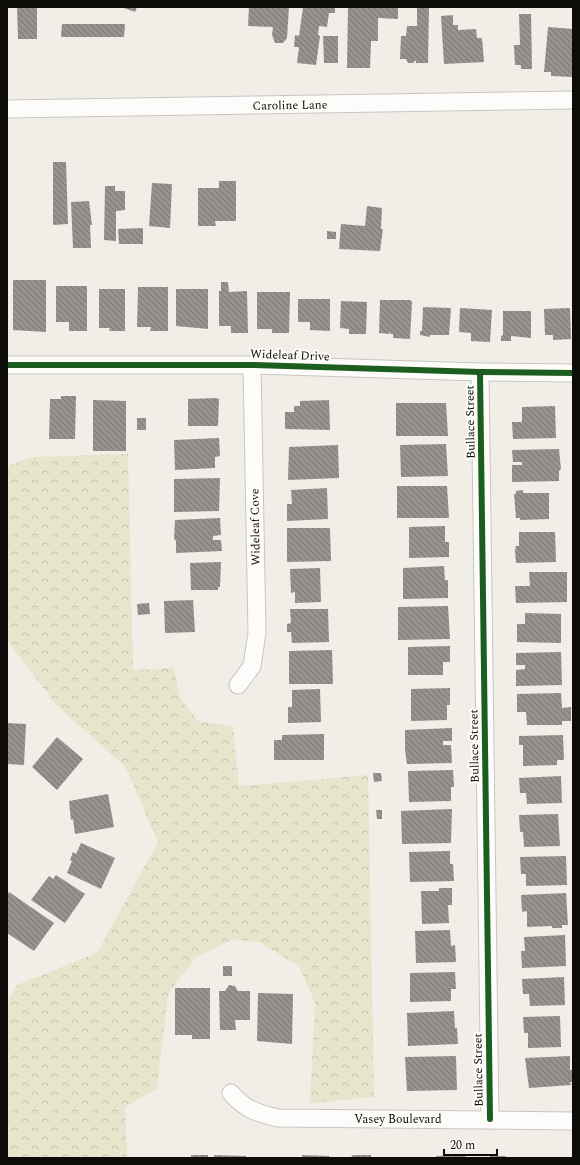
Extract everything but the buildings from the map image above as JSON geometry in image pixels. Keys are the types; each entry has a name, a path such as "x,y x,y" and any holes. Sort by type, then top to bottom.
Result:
{"street":[{"name":"Caroline Lane","path":"7,109 573,100"},
{"name":"Wideleaf Drive","path":"7,365 252,364 480,372 573,373"},
{"name":"Wideleaf Cove","path":"238,685 252,666 257,634 252,364"},
{"name":"Bullace Street","path":"480,372 490,1119"},
{"name":"Vasey Boulevard","path":"231,1093 239,1103 257,1113 278,1118 573,1121"}],"green space":[{"path":"128,454 133,670 174,668 180,698 198,721 233,727 239,786 368,775 374,1097 310,1103 315,1003 299,966 259,942 233,939 196,957 168,994 157,1089 125,1107 127,1158 7,1158 7,1003 17,985 97,953 158,842 125,766 57,706 7,640 7,466 32,457"}],"cycle path":[{"path":"7,365 252,365 480,372 573,373"},
{"path":"480,372 490,1119"}]}
